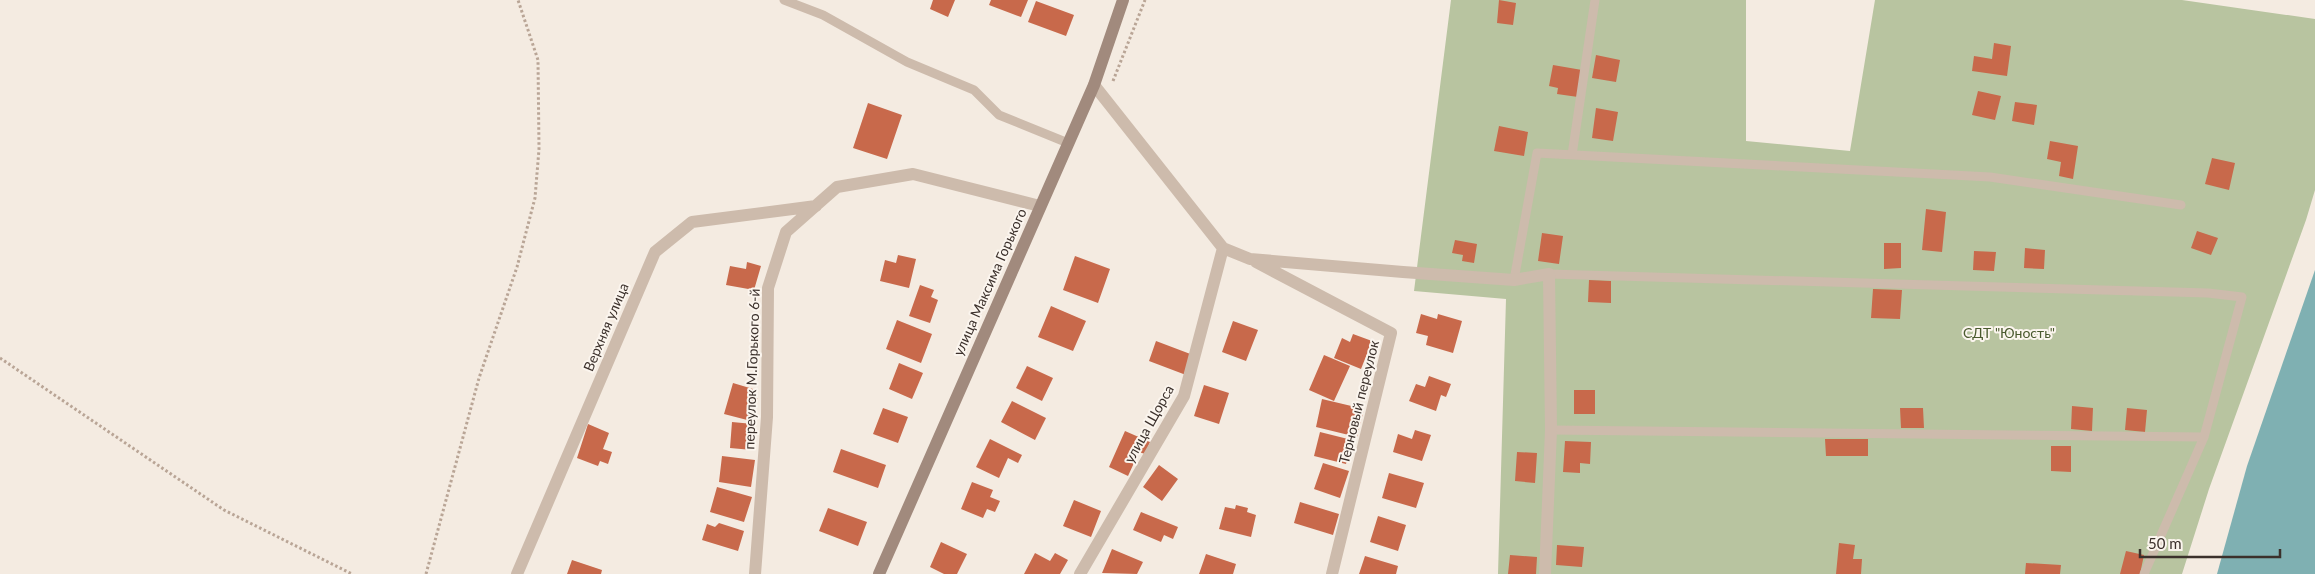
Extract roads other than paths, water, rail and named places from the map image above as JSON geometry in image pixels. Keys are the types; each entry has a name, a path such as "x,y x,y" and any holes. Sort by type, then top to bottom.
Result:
{"street":[{"name":"улица Максима Горького","path":"879,574 1094,85 1123,0"},
{"path":"1094,85 1224,248 1250,259 1514,280 1550,274 1550,430 1545,574"},
{"name":"переулок М.Горького 6-й","path":"755,574 767,417 768,288 786,232 837,187 912,174 1040,206"},
{"name":"Верхняя улица","path":"517,574 655,252 692,222 816,206"},
{"name":"улица Щорса","path":"1080,574 1184,396 1224,248"},
{"name":"Терновый переулок","path":"1250,259 1391,333 1332,574"}],"lane":[{"path":"784,0 824,15 907,62 974,90 999,115 1068,143"},
{"path":"1572,155 1595,0"},
{"path":"1514,280 1537,153 1990,177 2181,205"},
{"path":"1550,274 2198,293 2242,298 2204,437 2144,574"},
{"path":"1550,430 2204,437"}],"water":[{"path":"2315,270 2315,574 2217,574 2247,466"}],"park label":[{"name":"СДТ \"Юность\"","path":"2009,333"}]}
